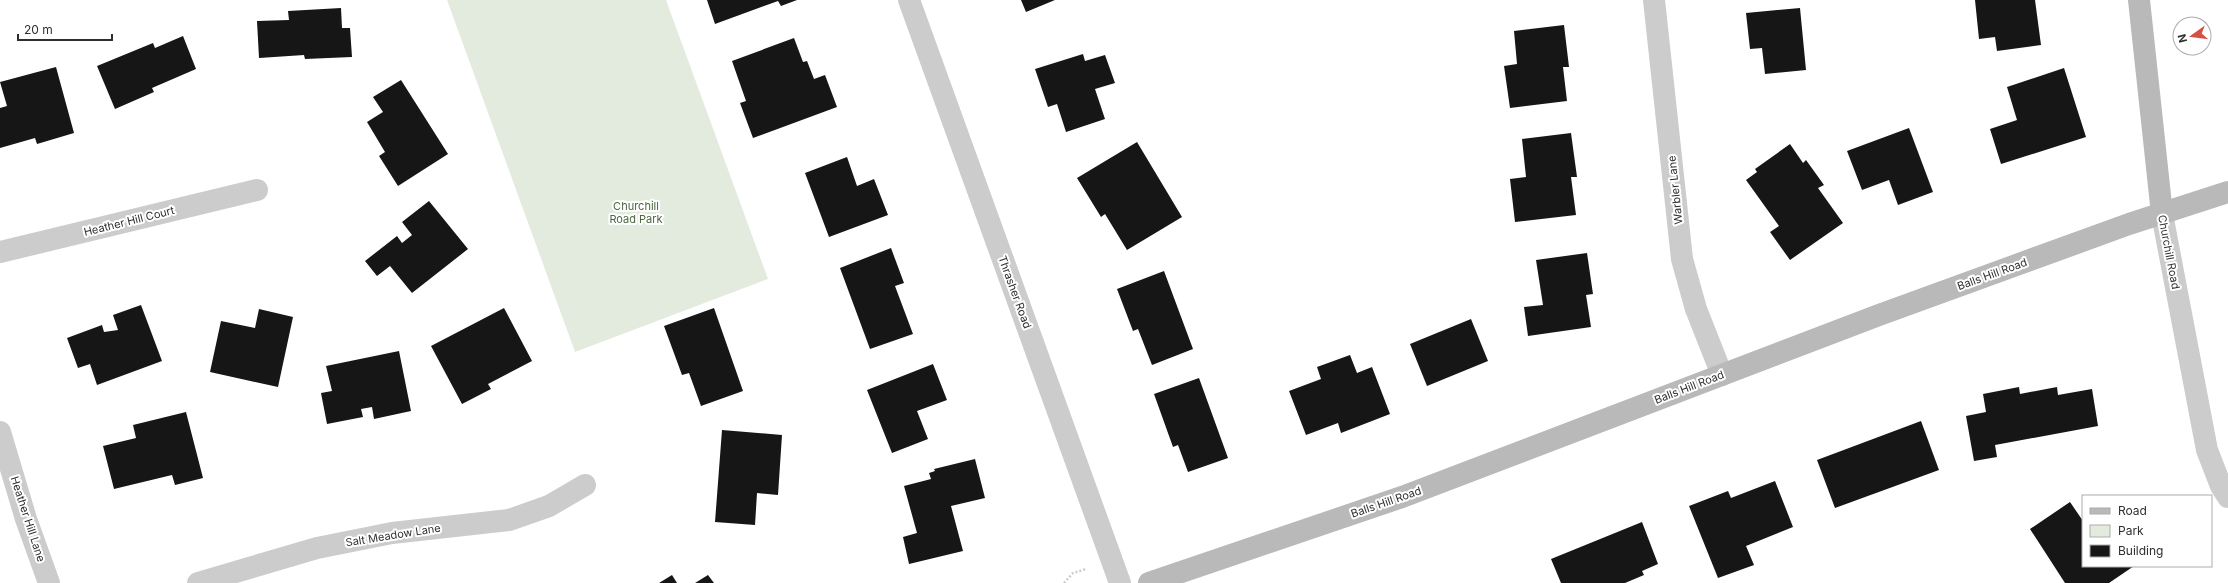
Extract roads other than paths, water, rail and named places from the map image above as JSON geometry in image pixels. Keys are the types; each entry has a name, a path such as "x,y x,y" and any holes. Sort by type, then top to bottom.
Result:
{"street":[{"name":"Thrasher Road","path":"909,0 1120,583"},
{"name":"Warbler Lane","path":"1654,0 1682,259 1696,308 1722,374"},
{"name":"Churchill Road","path":"2139,0 2162,214 2207,450 2221,486 2228,497"},
{"name":"Heather Hill Court","path":"0,252 257,190"},
{"name":"Balls Hill Road","path":"1150,583 1402,497 1879,315 2130,224 2228,192"},
{"name":"Heather Hill Lane","path":"0,432 26,519 49,583"},
{"name":"Salt Meadow Lane","path":"198,583 317,548 392,533 509,520 548,506 585,485"}],"park label":[{"name":"Churchill Road Park","path":"636,212"}]}
